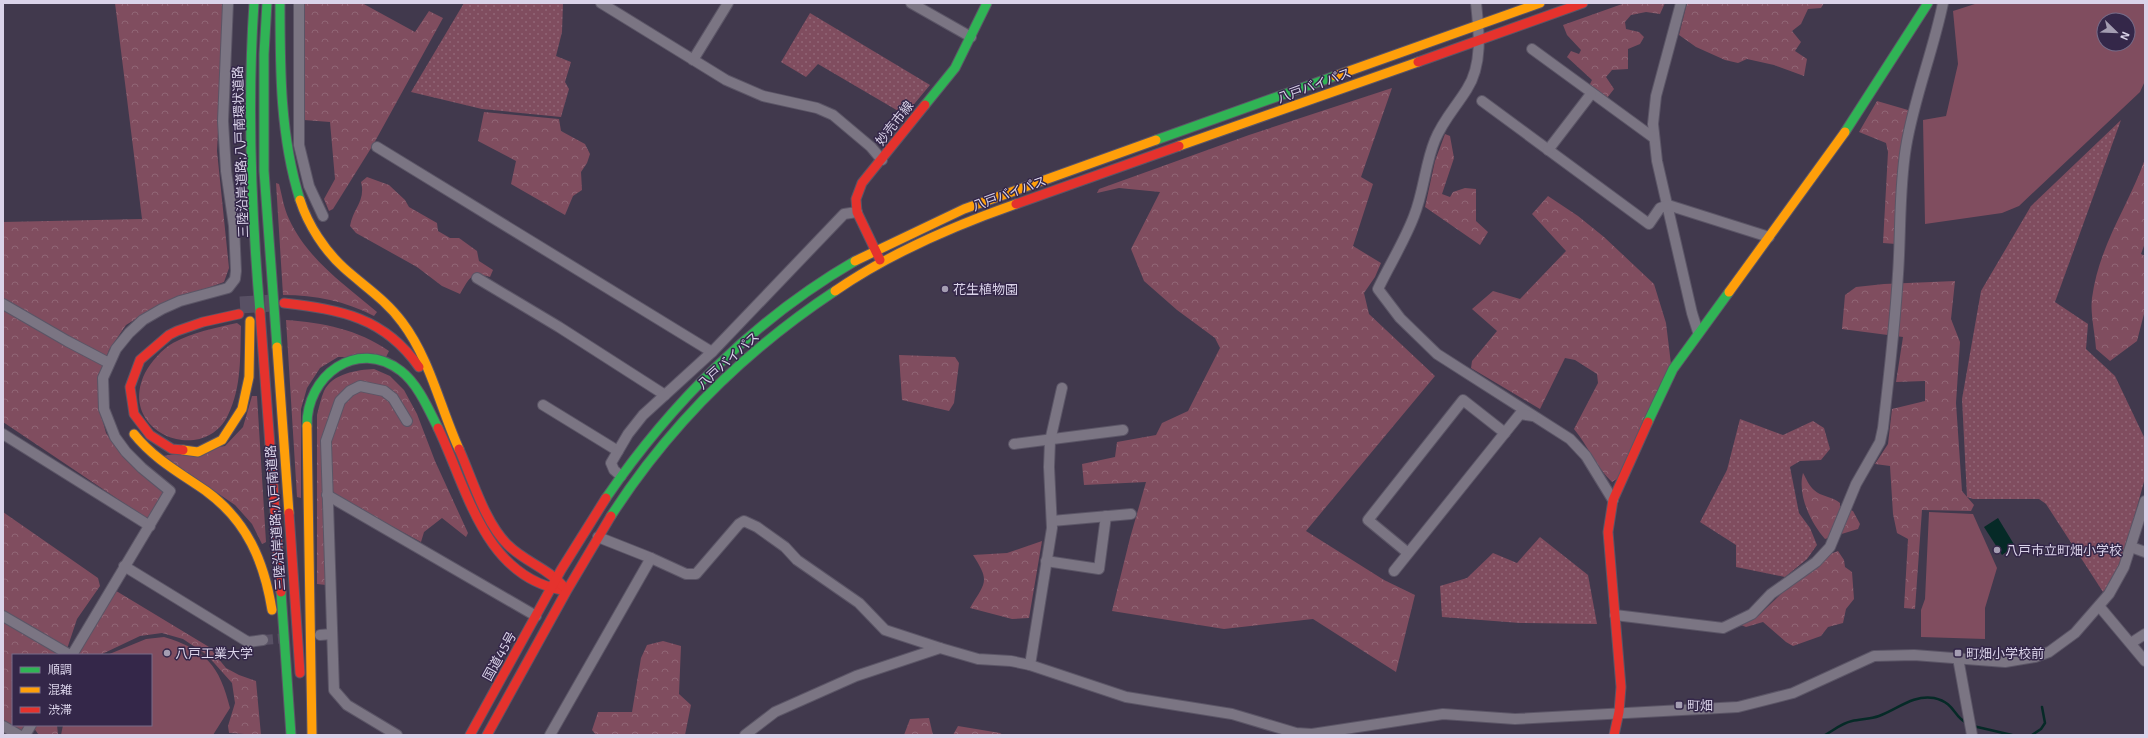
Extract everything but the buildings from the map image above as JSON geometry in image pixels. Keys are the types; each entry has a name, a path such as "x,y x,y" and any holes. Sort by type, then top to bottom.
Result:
{"main road":[{"name":"三陸沿岸道路;八戸南環状道路","path":"254,3 250,94 251,157 259,301"},
{"name":"三陸沿岸道路;八戸南環状道路","path":"266,3 264,54 264,171 272,300"},
{"path":"280,3 280,81 287,147 292,178 302,210 317,238 336,260 396,313 411,334 440,396 450,427"},
{"name":"妙売市線","path":"856,212 856,198 862,183 955,68 987,3"},
{"name":"八戸バイパス","path":"551,589 584,531 621,476 673,411 708,374 753,334 822,282 875,251 964,209 1540,3"},
{"name":"八戸バイパス","path":"566,591 598,537 639,475 709,394 792,321 827,296 882,262 932,237 988,214 1583,3"},
{"path":"1614,735 1619,712 1621,687 1608,532 1613,500 1670,376 1698,332 1837,144 1928,3"},
{"path":"121,394 127,367 139,350 168,326 214,309 239,310 170,335 143,356 132,376 130,395 134,415 142,430 154,440 176,450 196,451 208,448 220,441 230,432 243,407 250,352 248,207 251,157"},
{"path":"856,212 882,262"},
{"name":"三陸沿岸道路;八戸南道路","path":"272,300 300,680"},
{"name":"三陸沿岸道路;八戸南道路","path":"259,301 291,735"},
{"path":"284,307 322,307 344,312 368,321 386,332 403,346 416,362 450,427 488,515 502,539 516,553 558,578 566,591 551,589 512,565 490,543 477,521 410,366 398,350 381,337 341,319 284,307"},
{"path":"312,735 307,418 314,390 323,376 335,367 350,361 364,359 378,361 393,366 406,375 435,421"},
{"path":"128,422 151,453 207,491 235,515 255,545 262,562 269,589 288,735"},
{"name":"国道45号","path":"470,735 551,589"},
{"path":"487,735 566,591"},
{"path":"302,696 304,735"}],"street":[{"path":"72,654 170,491 126,452 108,422 102,396 103,378 109,363 116,349 129,333 143,320 162,308 180,301 228,288 235,279 234,226 226,171 223,121 224,52 228,3"},
{"path":"299,3 299,145 309,186 323,216"},
{"path":"601,3 726,80 763,96 817,108 834,115 871,147 882,160"},
{"path":"694,60 728,3"},
{"path":"911,3 971,37"},
{"path":"1476,3 1479,40 1475,71 1468,87 1438,130 1430,152 1414,216 1378,289 1400,318 1437,354 1570,439 1586,456 1613,500"},
{"path":"1681,3 1656,96 1654,138 1692,313 1698,332"},
{"path":"1615,615 1723,628 1752,614 1771,594 1796,574 1816,562 1830,547 1856,484 1880,442 1883,428 1895,324 1900,198 1906,147 1913,111 1943,3"},
{"path":"1532,49 1591,94 1654,138"},
{"path":"1548,150 1591,94"},
{"path":"1482,101 1649,224 1660,208 1668,205 1769,237"},
{"path":"377,147 712,352"},
{"path":"621,476 614,470 611,464 628,434 643,415 712,352 844,214 856,212"},
{"path":"477,278 559,326 666,395"},
{"path":"3,304 67,341 109,363"},
{"path":"396,735 347,704 334,690 326,441 340,402 350,391 360,386 384,391 393,398 407,421"},
{"path":"1030,665 1052,528 1049,467 1050,440 1062,388"},
{"path":"1408,553 1368,520 1463,400 1505,433"},
{"path":"543,405 618,451"},
{"path":"1394,570 1520,414 1535,416"},
{"path":"1014,444 1123,430"},
{"path":"3,434 150,526"},
{"path":"327,495 536,616"},
{"path":"598,537 686,574 696,574 739,524 744,521 758,527 785,547 797,560 859,603 885,630 978,659 1012,661 1030,665 1126,697 1232,714 1296,733 1312,734 1443,714 1515,719 1619,712 1738,707 1794,693 1874,656 1914,655 2006,662 2035,657 2063,643 2075,633 2099,606 2117,582 2131,547 2145,500"},
{"path":"1052,521 1131,514"},
{"path":"1046,561 1099,569 1106,516"},
{"path":"2131,547 2145,552"},
{"path":"550,735 651,558"},
{"path":"124,566 248,642 263,640"},
{"path":"2099,606 2145,661"},
{"path":"3,616 69,654"},
{"path":"320,635 332,634"},
{"path":"2131,643 2145,634"},
{"path":"750,733 775,712 856,676 940,648"},
{"path":"1958,658 1972,735"},
{"path":"3,726 19,735"},
{"path":"25,735 30,726"}],"green space":[{"path":"115,3 225,3 217,151 229,268 224,282 155,307 126,325 109,350 98,379 98,403 106,433 124,458 165,493 149,520 3,422 3,222 142,219"},
{"path":"305,3 362,3 415,32 429,11 443,18 373,145 333,209 329,211 324,199 335,179 330,122 304,120"},
{"path":"464,3 563,3 562,32 556,56 571,62 565,82 569,89 561,117 482,109 411,92"},
{"path":"1625,3 1665,3 1660,14 1646,12 1631,15 1625,22 1626,29 1639,32 1644,37 1640,44 1628,49 1628,69 1612,70 1606,77 1614,89 1607,98 1589,86 1592,80 1567,57 1571,51 1579,54 1581,50 1567,35 1563,25"},
{"path":"1687,3 1824,3 1821,8 1808,9 1801,24 1792,31 1801,42 1795,51 1807,59 1804,76 1774,65 1747,59 1738,63 1725,60 1696,47 1679,35"},
{"path":"1978,3 2145,3 2145,81 2140,92 2019,206 2002,213 1925,224 1923,120 1946,116 1958,64 1953,11"},
{"path":"810,13 930,85 905,115 818,64 806,77 781,62"},
{"path":"1392,88 1361,177 1373,184 1353,246 1381,263 1375,277 1364,293 1369,314 1435,376 1306,531 1384,580 1415,595 1396,672 1313,619 1224,629 1112,611 1146,482 1084,485 1082,464 1115,457 1117,442 1156,435 1162,423 1188,411 1220,348 1215,338 1177,310 1144,281 1131,249 1160,192 1119,188 1097,193 1099,189 1249,135"},
{"path":"1877,101 1908,110 1909,113 1896,244 1883,243 1888,152 1886,143 1859,132"},
{"path":"484,112 559,119 561,131 585,144 590,154 587,163 581,172 582,190 573,196 565,215 511,184 516,161 478,141"},
{"path":"2121,120 2055,302 2088,324 2086,349 2115,376 2145,439 2145,478 2123,558 2109,587 2103,592 2046,504 2039,499 1973,499 1967,497 1962,399 1981,291 2031,206"},
{"path":"1445,134 1450,136 1454,158 1442,194 1450,197 1453,192 1465,188 1476,189 1476,221 1488,232 1480,245 1425,207 1435,161"},
{"path":"2145,159 2145,243 2141,254 2145,256 2145,310 2137,341 2110,361 2096,349 2092,317 2092,298 2107,243"},
{"path":"367,177 389,185 405,200 409,207 437,223 438,231 450,238 459,238 477,251 479,261 493,270 490,277 483,275 474,276 468,280 460,294 442,286 417,267 356,233 350,226 361,200 361,182"},
{"path":"276,183 279,184 284,206 289,219 306,247 316,259 340,281 377,312 374,316 352,306 330,300 307,296 283,295"},
{"path":"1548,196 1578,216 1604,237 1654,284 1666,323 1671,364 1618,478 1612,482 1601,470 1584,442 1574,429 1598,383 1597,374 1575,360 1565,358 1540,409 1471,368 1472,361 1497,331 1472,309 1493,291 1520,299 1566,251 1532,214"},
{"path":"1955,281 1951,319 1960,342 1956,403 1962,491 1974,505 1971,511 1922,510 1915,609 1904,608 1908,539 1897,533 1893,514 1890,466 1875,464 1888,444 1892,409 1925,401 1925,381 1896,382 1903,337 1842,329 1845,295 1856,287 1884,284"},
{"path":"286,320 340,328 365,337 389,351 386,357 338,357 320,368 307,388 301,409 301,498 297,497"},
{"path":"237,323 241,326 240,360 236,393 228,415 216,431 200,439 183,440 166,436 152,426 142,412 139,394 145,373 154,360 161,352 181,339 204,331"},
{"path":"899,355 955,357 959,363 954,403 949,411 902,400"},
{"path":"374,369 390,376 404,390 417,414 435,461 468,533 466,537 442,518 424,532 421,542 323,489 326,585 317,584 317,415 320,403 324,391 328,385 339,376 360,370"},
{"path":"252,396 257,396 266,542 262,544 252,524 235,505 163,456 225,446 243,427"},
{"path":"1740,419 1783,435 1813,421 1824,428 1830,449 1821,460 1800,461 1790,467 1799,513 1810,528 1817,545 1807,559 1785,577 1736,567 1736,545 1700,522 1727,470"},
{"path":"1803,473 1812,488 1817,492 1834,499 1840,503 1840,506 1853,511 1860,524 1858,529 1825,539 1810,517 1806,508 1802,490"},
{"path":"3,512 98,578 100,586 77,619 65,654 12,654 12,725 3,720"},
{"path":"1929,512 1973,514 1997,568 1985,608 1985,639 1921,637 1921,610 1925,599"},
{"path":"1540,537 1588,575 1597,624 1520,623 1442,617 1440,586 1467,578 1493,553 1517,563"},
{"path":"1042,541 1029,618 1012,619 970,608 980,592 984,582 982,571 973,555 1007,553"},
{"path":"1838,551 1844,560 1845,567 1852,572 1854,599 1846,609 1843,623 1828,627 1821,636 1793,646 1786,642 1763,622 1746,627 1741,625 1758,616 1783,592 1816,567 1828,555"},
{"path":"113,589 209,647 226,668 239,675 256,681 261,735 229,733 228,726 235,703 232,683 207,655 183,639 162,633 140,636 102,654 76,654"},
{"path":"164,637 190,647 209,661 216,670 226,693 230,708 213,735 61,735 63,726 152,726 152,654 109,654 146,639"},
{"path":"663,641 681,646 679,694 691,705 685,735 596,735 592,730 598,712 632,712 641,658 647,645"},
{"path":"929,718 933,735 904,735 910,719"},
{"path":"13,726 26,726 23,732"},
{"path":"57,726 58,735 39,735 33,727"},
{"path":"958,726 1000,733 1003,735 953,735"}],"shaded area":[{"path":"1998,518 2015,546 2002,555 1984,527"}],"waterway":[{"path":"1825,735 1848,722 1876,717 1912,700 1927,697 1941,700 1946,703 1962,720 1967,723"},
{"path":"2032,735 2041,729 2045,723 2042,707"},
{"path":"1973,726 2012,735"}],"tunnel":[{"path":"240,305 273,303"},
{"path":"263,640 288,638"}],"traffic: fast":[{"path":"254,3 250,119 252,196 260,312"},
{"path":"267,3 264,54 264,171 277,347"},
{"path":"280,3 282,103 288,152 300,200"},
{"path":"925,105 955,68 987,3"},
{"path":"1845,132 1928,3"},
{"path":"1156,140 1335,76"},
{"path":"606,498 658,429 717,366 749,336 783,309 818,284 855,261"},
{"path":"611,516 658,451 711,392 740,364 771,338 835,291"},
{"path":"1648,422 1673,369 1729,292"},
{"path":"307,426 309,408 315,392 325,378 337,367 352,360 368,358 384,362 407,376 418,390 438,428"},
{"path":"281,592 291,735"}],"traffic: slow":[{"path":"1335,76 1540,3"},
{"path":"1179,146 1418,62"},
{"path":"1729,292 1845,132"},
{"path":"855,261 964,209 1156,140"},
{"path":"300,200 312,228 330,254 389,307 412,336 427,367 459,449"},
{"path":"835,291 878,264 922,242 946,231 1016,204"},
{"path":"183,450 198,452 222,440 242,409 249,377 250,321"},
{"path":"277,347 289,513"},
{"path":"307,426 312,735"},
{"path":"134,434 150,451 177,472 206,491 220,503 243,529 251,543 264,575 272,610"}],"traffic: jam":[{"path":"1418,62 1583,3"},
{"path":"880,260 857,212 856,199 862,183 925,105"},
{"path":"1016,204 1179,146"},
{"path":"284,303 324,309 343,313 360,319 391,337 405,350 419,367"},
{"path":"260,312 281,592"},
{"path":"183,450 172,449 150,435 134,414 130,387 140,360 169,335 177,331 203,322 239,314"},
{"path":"1614,735 1619,712 1621,687 1608,532 1613,500 1648,422"},
{"path":"438,428 469,502 496,548 514,567 535,581 562,590"},
{"path":"459,449 486,513 500,536 515,551 558,580 564,587"},
{"path":"470,735 561,570 606,498"},
{"path":"289,513 300,673"},
{"path":"487,735 566,592 611,516"}],"place":[{"name":"花生植物園","path":"945,289"},
{"name":"八戸市立町畑小学校","path":"1997,550"},
{"name":"八戸工業大学","path":"167,653"},
{"name":"町畑小学校前","path":"1958,653"},
{"name":"町畑","path":"1679,705"}]}
